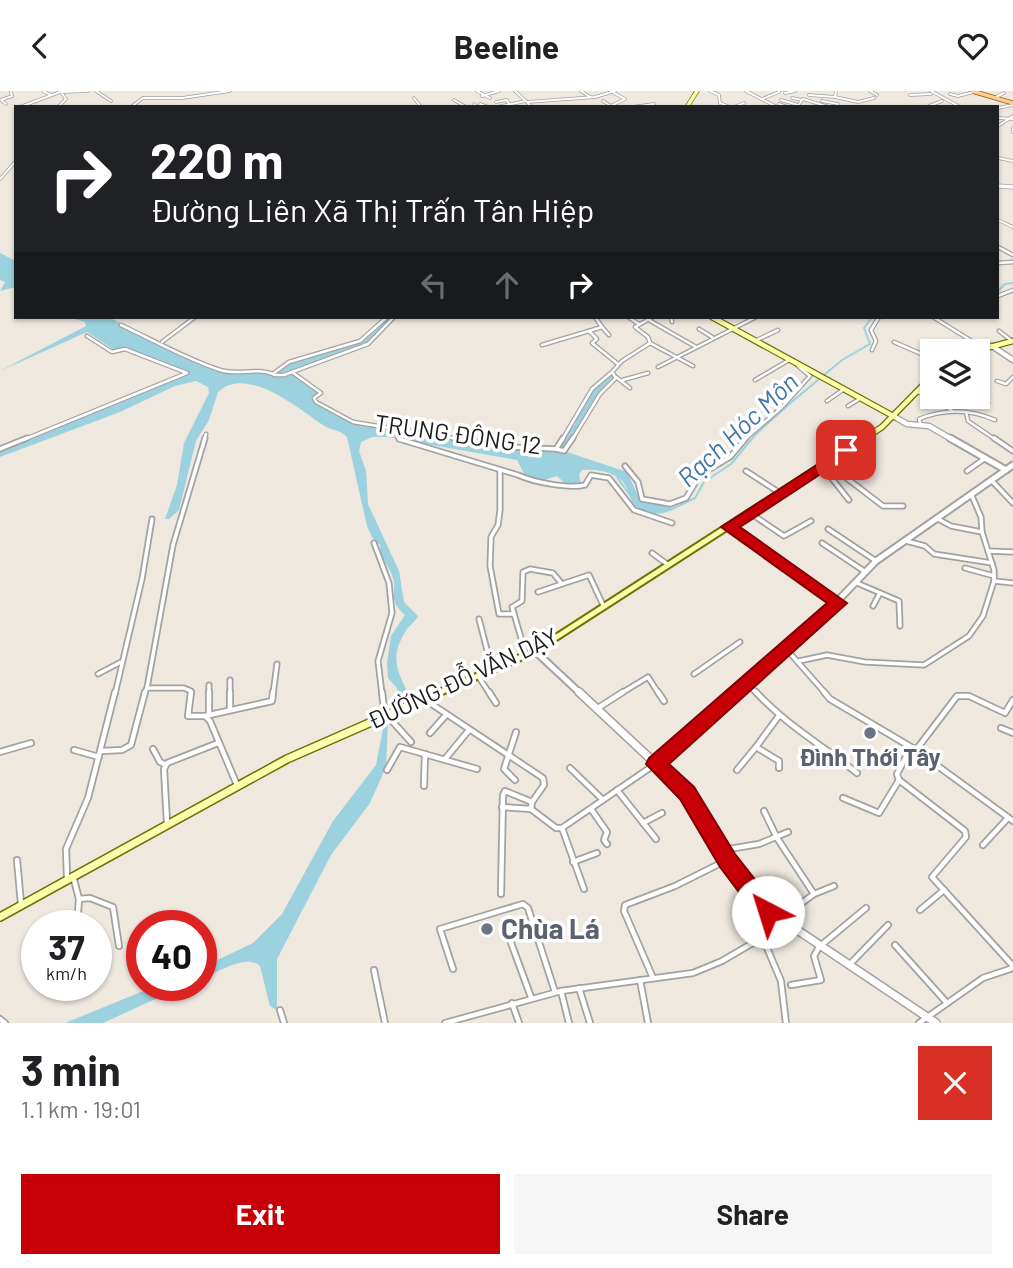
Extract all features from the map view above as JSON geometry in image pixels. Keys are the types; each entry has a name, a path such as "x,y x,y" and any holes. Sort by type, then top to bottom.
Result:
{"main road":[{"path":"974,91 1013,103"},
{"path":"974,91 1013,103"},
{"path":"716,319 895,417"},
{"path":"992,346 1013,341"},
{"name":"ĐƯỜNG ĐỖ VĂN DẬY","path":"0,917 237,785 385,715 535,651 865,438 895,417 918,392"}],"street":[{"path":"1,100 12,96 10,91 17,91"},
{"path":"43,91 51,95"},
{"path":"73,92 79,91"},
{"path":"25,105 60,92 88,91"},
{"path":"96,91 111,101"},
{"path":"134,105 144,98 182,98 230,91"},
{"path":"477,91 490,98"},
{"path":"483,95 499,91"},
{"path":"515,91 530,105"},
{"path":"580,91 591,97"},
{"path":"710,91 719,95 720,103 725,105"},
{"path":"748,92 754,91"},
{"path":"785,93 795,91"},
{"path":"835,97 836,91"},
{"path":"870,91 877,95"},
{"path":"950,94 958,96 974,91"},
{"path":"996,97 1004,94 1000,91"},
{"path":"505,105 591,97 614,92 625,99 613,105"},
{"path":"748,92 775,105"},
{"path":"762,99 779,92"},
{"path":"910,93 919,96 932,92 955,105"},
{"path":"809,95 858,102 874,98"},
{"path":"821,102 826,96"},
{"path":"414,98 419,105"},
{"path":"792,98 838,104"},
{"path":"1,100 6,104"},
{"path":"454,100 463,105"},
{"path":"496,101 507,100 509,104"},
{"path":"782,100 794,105"},
{"path":"798,105 802,100"},
{"path":"932,105 944,100"},
{"path":"603,101 609,105"},
{"path":"636,102 641,104"},
{"path":"821,102 824,105"},
{"path":"474,104 479,105"},
{"path":"638,105 654,104"},
{"path":"999,118 1013,118"},
{"path":"999,125 1007,118"},
{"path":"0,179 14,163"},
{"path":"162,342 192,319"},
{"path":"273,374 289,362 360,341 385,319"},
{"path":"121,325 221,370 240,373 251,368 279,376 368,344 392,319"},
{"path":"596,319 609,335"},
{"path":"631,319 639,324"},
{"path":"693,366 650,343 648,337 636,329 647,319 696,347"},
{"path":"658,367 746,319"},
{"path":"872,350 876,341 871,330 878,319"},
{"path":"936,319 968,339"},
{"path":"542,345 602,327"},
{"path":"699,329 712,337"},
{"path":"755,341 778,330"},
{"path":"589,331 597,339 592,343 618,364"},
{"path":"999,331 1013,341"},
{"path":"0,449 187,373 125,349 111,352 87,336"},
{"path":"894,342 920,353"},
{"name":"TRUNG ĐÔNG 12","path":"292,372 321,393 314,398 316,402 353,422 501,446 556,449 592,389 618,364 650,343"},
{"path":"992,346 1013,360"},
{"path":"755,380 789,360"},
{"path":"625,466 638,482 637,488 642,499 650,503 670,505 687,498 700,475 730,457 748,435 782,407 810,376 798,364"},
{"path":"612,372 630,388"},
{"path":"623,380 648,373"},
{"path":"556,449 564,451 572,442 597,396 616,377"},
{"path":"997,381 1006,384 1013,377"},
{"path":"827,401 844,389"},
{"path":"918,392 940,401 953,412"},
{"path":"848,406 860,398"},
{"path":"976,414 978,409"},
{"path":"920,423 919,419 928,415 953,412 966,412 995,420"},
{"path":"966,412 968,421 1013,451"},
{"path":"895,417 906,425 920,423 1006,470"},
{"path":"824,432 830,425 865,438"},
{"path":"74,750 100,754 122,750 131,745 140,703 147,688 173,545 206,434"},
{"path":"399,439 534,483 553,482 573,488 585,485 591,475 608,476 615,481 620,497 630,508 672,523"},
{"path":"967,471 986,458"},
{"path":"824,464 849,500"},
{"path":"824,464 883,506 903,506"},
{"path":"502,807 531,809 556,828 562,828 591,809 656,764 749,685 839,603 876,562 993,482 1013,465"},
{"path":"500,470 500,510 498,525 491,537 490,566 499,614 514,614"},
{"path":"746,471 780,493"},
{"path":"993,482 1013,503"},
{"path":"799,661 827,655 865,662 924,665 974,630 983,617 994,579 981,517 972,496"},
{"path":"1007,496 1013,496"},
{"path":"750,513 784,536 811,521"},
{"path":"78,910 79,899 70,876 66,849 88,798 100,754 142,579 152,519"},
{"path":"939,519 951,526 982,532"},
{"path":"729,527 839,603"},
{"path":"828,529 876,562"},
{"path":"906,541 925,546 934,554 992,563"},
{"path":"374,543 389,583 392,613 378,661 385,715"},
{"path":"822,543 866,573"},
{"path":"988,551 1013,552"},
{"path":"652,553 669,566"},
{"path":"965,568 1013,583"},
{"path":"526,655 513,605 522,601 524,571 553,573 562,584"},
{"path":"538,591 589,575 604,607"},
{"path":"857,583 899,601 901,626"},
{"path":"873,606 880,593"},
{"path":"479,619 492,669"},
{"path":"694,674 740,642"},
{"path":"535,651 687,793 727,860 757,903 778,921 936,1023"},
{"path":"788,651 830,699 916,750 1010,819 983,845"},
{"path":"99,674 121,662"},
{"path":"147,688 188,689 191,691 188,716 207,715 272,701 277,664"},
{"path":"478,676 496,703"},
{"path":"596,709 648,677 664,701"},
{"path":"230,680 230,710"},
{"path":"209,685 207,715 237,785"},
{"path":"749,685 778,717 813,738 857,773"},
{"path":"843,798 879,813 899,780 900,765 909,751 916,750 957,696 969,696 1005,713 1013,700"},
{"path":"424,699 506,756 543,778 544,785 532,802 531,809"},
{"path":"400,709 393,716 393,722 411,742"},
{"path":"430,733 446,715"},
{"path":"737,770 778,717"},
{"path":"1001,728 1013,733"},
{"path":"444,759 469,730"},
{"path":"515,780 504,769 506,756 516,732"},
{"path":"0,752 32,743"},
{"path":"167,823 166,765 170,760 218,743"},
{"path":"387,770 400,747 477,769"},
{"path":"756,747 779,761 779,768"},
{"path":"153,749 160,762 166,765"},
{"path":"424,786 425,754"},
{"path":"570,768 603,800"},
{"path":"899,780 965,831 966,837 932,877 1013,967 983,978 919,1023"},
{"path":"617,790 656,839"},
{"path":"501,894 502,807 505,791 532,802"},
{"path":"591,809 607,832 604,840 607,844"},
{"path":"764,811 777,838 814,894"},
{"path":"643,823 662,813"},
{"path":"562,828 584,889"},
{"path":"721,850 777,838 788,832"},
{"path":"573,862 597,853"},
{"path":"17,860 21,904"},
{"path":"653,979 624,911 625,905 675,886 727,860"},
{"path":"778,921 814,894 834,886"},
{"path":"920,909 943,890"},
{"path":"79,899 90,898 113,907 119,946"},
{"path":"757,903 755,912 786,997 786,1023"},
{"path":"453,969 440,929 523,904 528,908 569,1023"},
{"path":"791,985 821,980 814,963 820,947 866,908"},
{"path":"848,965 888,925"},
{"path":"445,1023 530,997 693,973 722,961 763,937"},
{"path":"510,940 530,997"},
{"path":"895,945 947,1003"},
{"path":"374,970 384,1023"},
{"path":"640,981 648,1023"},
{"path":"579,988 590,1023"},
{"path":"512,1003 519,1023"},
{"path":"280,1010 284,1023"},
{"path":"0,1019 5,1023"}],"water":[{"path":"0,253 14,260 14,288 0,291 5,282 0,280"},
{"path":"75,319 112,319 218,371 258,370 279,375 292,374 319,393 313,398 314,402 359,424 507,450 567,452 627,472 641,502 674,508 659,514 642,511 633,503 623,481 602,471 582,470 579,474 581,485 569,487 557,476 538,482 525,476 517,460 387,437 372,437 361,442 359,451 366,471 368,504 399,571 404,602 418,616 407,629 397,652 397,665 406,689 388,722 386,767 370,803 331,855 277,959 277,1010 270,1006 260,966 247,962 239,963 217,972 217,960 253,943 282,914 333,821 376,765 385,719 390,708 398,703 397,688 388,678 387,663 391,636 405,615 394,599 394,581 382,557 380,545 373,539 367,526 347,437 326,427 273,392 258,386 243,383 230,385 218,392 209,420 196,441 179,510 169,519 165,519 177,485 184,443 209,393 208,387 196,381 175,386 120,412 0,457 0,451 188,374 128,349 113,349 87,332 0,371 86,326 85,322"},
{"path":"386,319 392,319 363,346 276,375 284,367 304,357 348,347 370,335"},
{"path":"612,374 614,376 600,393 572,439 565,448 557,447 557,442 575,424 577,414 592,389"},
{"path":"126,998 126,1001 151,1001 103,1023 65,1023"}],"waterway":[{"name":"Rạch Hóc Môn","path":"999,290 1005,284 1013,283"},
{"name":"Rạch Hóc Môn","path":"670,510 695,498 704,482 731,464 755,435 794,400 842,360 870,344 864,328 871,319"},
{"name":"Rạch Hóc Môn","path":"617,477 632,498"},
{"name":"Rạch Hóc Môn","path":"646,504 658,507"}],"place":[{"name":"Đình Thới Tây","path":"870,733"},
{"name":"Chùa Lá","path":"487,929"}],"route":[{"path":"768,912 757,903 727,860 687,793 656,764 769,668 839,603 729,527 846,450"}]}
